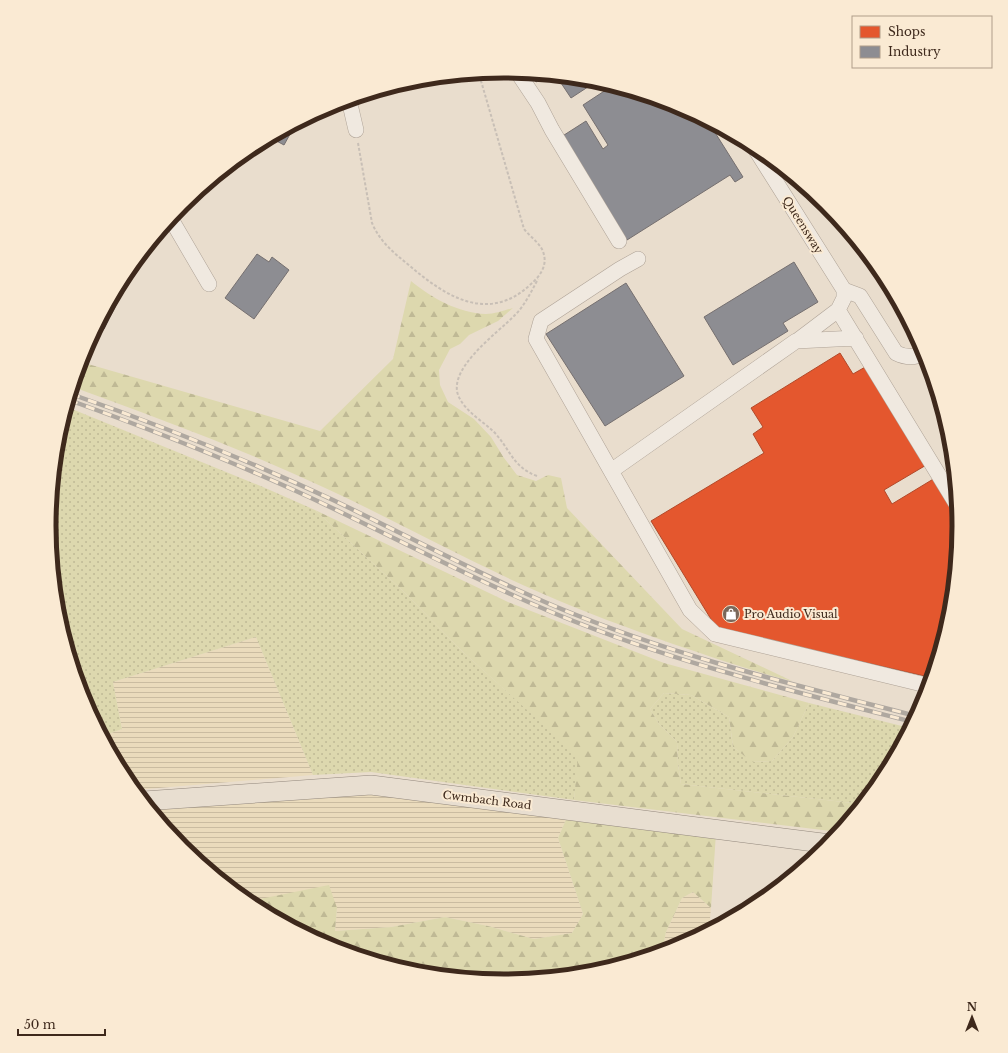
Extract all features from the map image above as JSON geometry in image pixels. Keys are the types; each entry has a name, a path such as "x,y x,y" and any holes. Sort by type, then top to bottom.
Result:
{"main road":[{"name":"Cwmbach Road","path":"150,801 371,785 821,843"}],"street":[{"path":"522,79 538,103 552,130 619,241"},
{"path":"350,106 356,130"},
{"name":"Queensway","path":"761,160 841,301 856,338 892,400 951,495"},
{"path":"174,223 209,284"},
{"path":"638,259 620,269 541,321 536,339 690,610 715,634 923,684"},
{"path":"611,471 796,342 841,301 860,296 896,353 908,357 918,356"},
{"path":"796,342 856,338"}],"path":[{"path":"480,79 524,229 536,241 544,255 544,269 527,299 516,314 464,366 458,379 457,390 459,398 466,408 494,433 518,465 529,473 537,476"},
{"path":"356,130 372,223 377,234 393,252 426,280 437,288 458,299 477,304 486,304 503,301 515,296 525,290 539,276"}],"shaded area":[{"path":"256,637 313,775 142,789 107,734 122,729 113,682"},
{"path":"380,791 568,815 558,838 583,914 572,933 534,939 488,926 445,917 391,927 335,931 337,908 260,899 257,900 231,882 187,843 156,808"},
{"path":"693,892 711,908 710,924 663,945 666,932 682,898"}],"green space":[{"path":"411,281 446,304 465,311 489,314 513,308 498,321 469,335 460,344 450,349 439,370 440,385 448,402 474,419 491,437 517,475 536,481 548,475 561,478 567,508 682,629 792,681 673,644 573,607 513,581 351,500 292,473 200,434 78,389 87,364 320,431 393,359"},
{"path":"72,409 263,487 315,510 401,589 463,652 579,756 574,800 371,772 313,775 256,637 113,682 122,729 107,734 90,698 71,642 60,585 57,556 57,497 60,468"},
{"path":"315,510 508,602 664,663 809,703 793,737 772,761 752,762 733,747 729,717 691,695 664,693 650,709 659,724 677,742 681,784 856,803 832,831 574,800 578,756 463,652 401,589"},
{"path":"664,693 691,695 729,717 733,747 753,762 772,761 793,737 809,703 905,727 892,751 856,803 681,784 677,742 659,724 650,709"},
{"path":"568,815 716,833 711,908 693,892 682,898 666,932 663,945 620,959 562,971 533,974 475,974 417,966 360,951 306,928 257,900 329,885 337,908 335,931 391,927 445,917 488,926 534,939 572,933 583,914 558,838"}],"building: Shops":[{"path":"840,353 853,374 867,366 928,464 884,490 892,504 935,478 951,504 951,556 948,585 937,642 926,676 717,629 651,521 764,453 753,434 763,427 751,408"}],"building: Industry":[{"path":"560,82 588,87 571,98"},
{"path":"605,90 648,102 702,125 714,132 743,177 735,182 730,175 627,240 561,137 586,121 603,149 608,145 583,105"},
{"path":"290,133 284,145 277,141"},
{"path":"257,254 269,262 272,257 289,270 254,319 225,298"},
{"path":"794,262 818,302 783,323 788,331 733,365 704,317"},
{"path":"626,283 684,376 605,426 546,334"},
{"path":"122,293 104,329 102,328"}],"railway":[{"path":"76,396 236,457 333,500 445,556 530,596 602,625 646,641 735,668 911,715"},
{"path":"74,402 135,424 266,477 499,589 600,631 688,661 822,699 908,721"}],"place":[{"name":"Pro Audio Visual","path":"731,614"}]}
